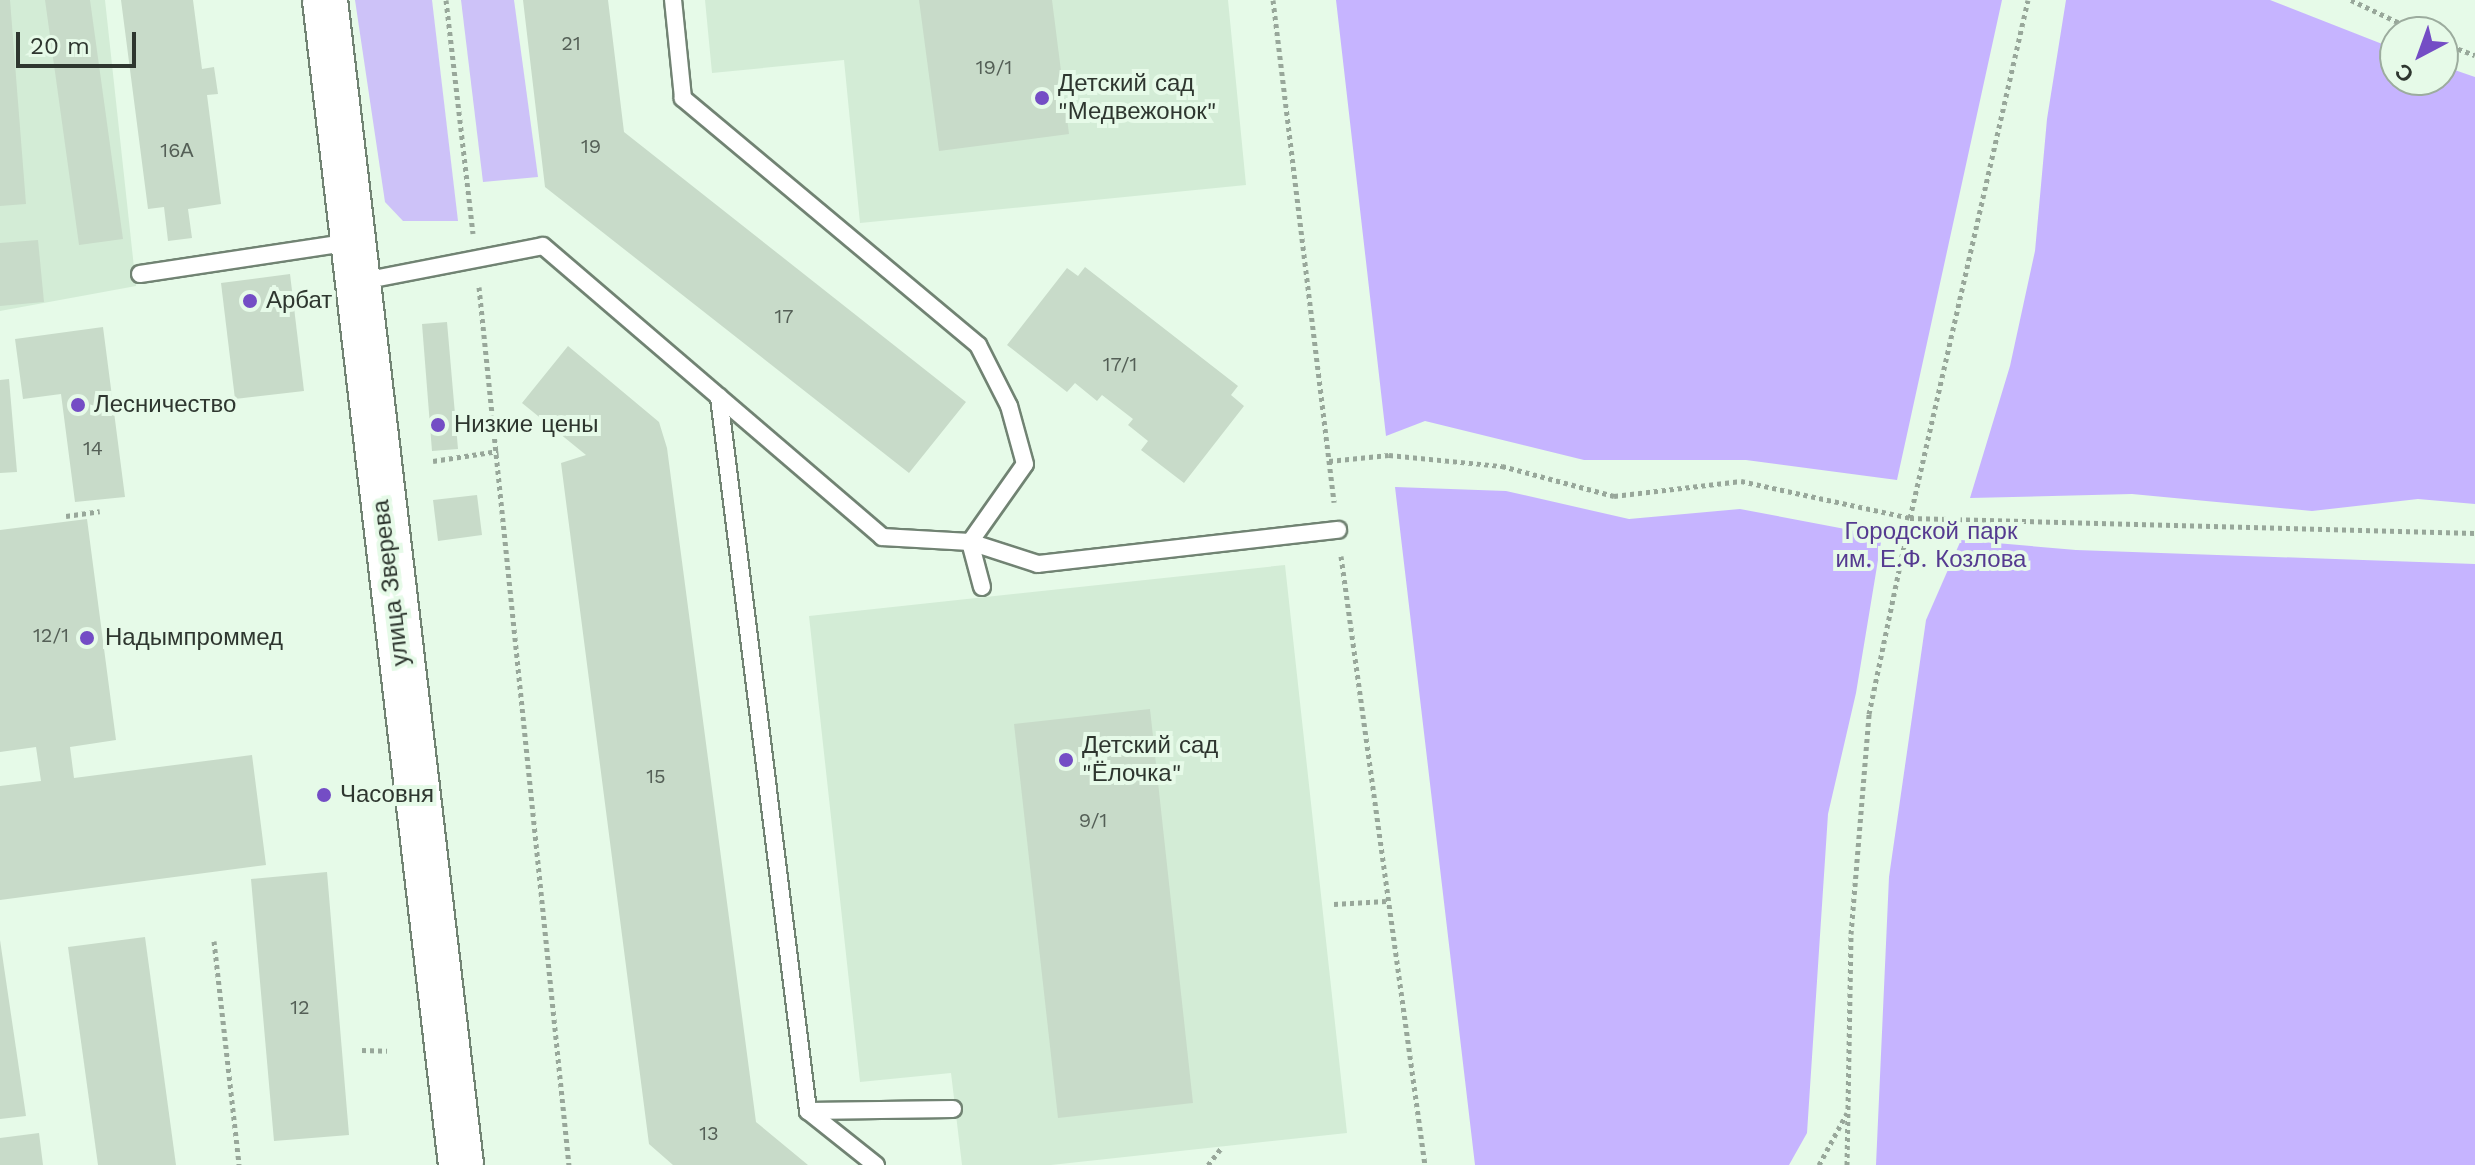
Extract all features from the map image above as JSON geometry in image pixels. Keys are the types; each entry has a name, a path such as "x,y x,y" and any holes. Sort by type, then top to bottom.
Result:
{"street":[{"name":"улица Зверева","path":"325,0 461,1165"}],"lane":[{"path":"673,0 683,98 978,345 1009,406 1025,464 970,542"},
{"path":"140,274 476,259 543,246 882,537 970,542 1038,564 1338,530"},
{"path":"719,397 808,1111 876,1165"},
{"path":"970,542 982,587"},
{"path":"808,1111 953,1109"}],"path":[{"path":"446,0 498,451 569,1165"},
{"path":"1273,0 1386,901 1425,1165"},
{"path":"1847,1165 1851,934 1869,714 1910,518 2028,0"},
{"path":"2351,0 2385,16"},
{"path":"433,461 498,451"},
{"path":"1329,461 1389,455 1502,466 1614,496 1741,481 1910,518 2475,533"},
{"path":"66,516 100,511"},
{"path":"1334,904 1386,901"},
{"path":"214,941 239,1165"},
{"path":"362,1050 387,1051"},
{"path":"1819,1165 1848,1111"},
{"path":"1208,1165 1222,1147"}],"shaded area":[{"path":"0,0 105,0 136,286 0,311"},
{"path":"355,0 432,0 458,221 403,221 385,202"},
{"path":"461,0 514,0 538,177 483,182"},
{"name":"Детский сад \"Медвежонок\"","path":"705,0 1228,0 1246,185 860,223 844,60 712,73"},
{"path":"1336,0 2002,0 1897,480 1746,460 1584,460 1425,421 1386,436"},
{"path":"2066,0 2270,0 2379,43 2379,96 2459,96 2459,72 2475,77 2475,504 2418,499 2312,511 2132,494 1970,498 2010,366 2035,251 2047,119"},
{"path":"1395,487 1506,491 1629,519 1740,509 1882,536 1856,693 1828,814 1807,1133 1789,1165 1475,1165"},
{"path":"1961,540 2076,550 2475,564 2475,1165 1876,1165 1889,877 1926,620"},
{"name":"Детский сад \"Ёлочка\"","path":"1285,565 1347,1133 1051,1165 962,1165 951,1073 860,1082 809,616"}],"building":[{"path":"0,0 10,0 26,204 0,206"},
{"path":"45,0 90,0 123,239 79,245"},
{"path":"121,0 193,0 202,69 214,67 218,94 207,95 221,204 188,209 192,238 168,241 164,207 148,209"},
{"path":"523,0 608,0 624,132 966,402 909,473 545,187"},
{"path":"919,0 1052,0 1069,134 939,151"},
{"path":"38,240 44,302 0,306 0,243"},
{"path":"1085,267 1238,386 1231,395 1244,406 1184,483 1141,450 1148,441 1128,425 1133,419 1102,395 1097,401 1075,383 1067,392 1007,345 1067,268 1078,276"},
{"path":"290,274 304,391 235,399 221,283"},
{"path":"447,322 458,449 432,451 422,324"},
{"path":"103,327 125,497 75,502 61,394 23,399 15,339"},
{"path":"568,346 659,422 667,448 756,1122 808,1165 673,1165 649,1144 561,463 586,455 522,403"},
{"path":"9,379 17,472 0,473 0,380"},
{"path":"477,495 482,535 438,541 433,500"},
{"path":"87,519 116,740 70,747 74,778 252,755 266,865 0,900 0,786 41,781 36,747 0,752 0,530"},
{"path":"1150,709 1193,1103 1058,1118 1014,724"},
{"path":"327,872 349,1135 274,1141 251,879"},
{"path":"145,937 176,1165 98,1165 68,947"},
{"path":"0,940 26,1116 0,1119"},
{"path":"39,1133 43,1165 0,1165 0,1138"}],"place":[{"name":"Детский сад \"Медвежонок\"","path":"1042,98"},
{"name":"Арбат","path":"250,301"},
{"name":"Лесничество","path":"78,405"},
{"name":"Низкие цены","path":"438,425"},
{"name":"Надымпроммед","path":"87,638"},
{"name":"Детский сад \"Ёлочка\"","path":"1066,760"},
{"name":"Часовня","path":"324,795"}],"park label":[{"name":"Городской парк им. Е.Ф. Козлова","path":"1931,546"}]}
